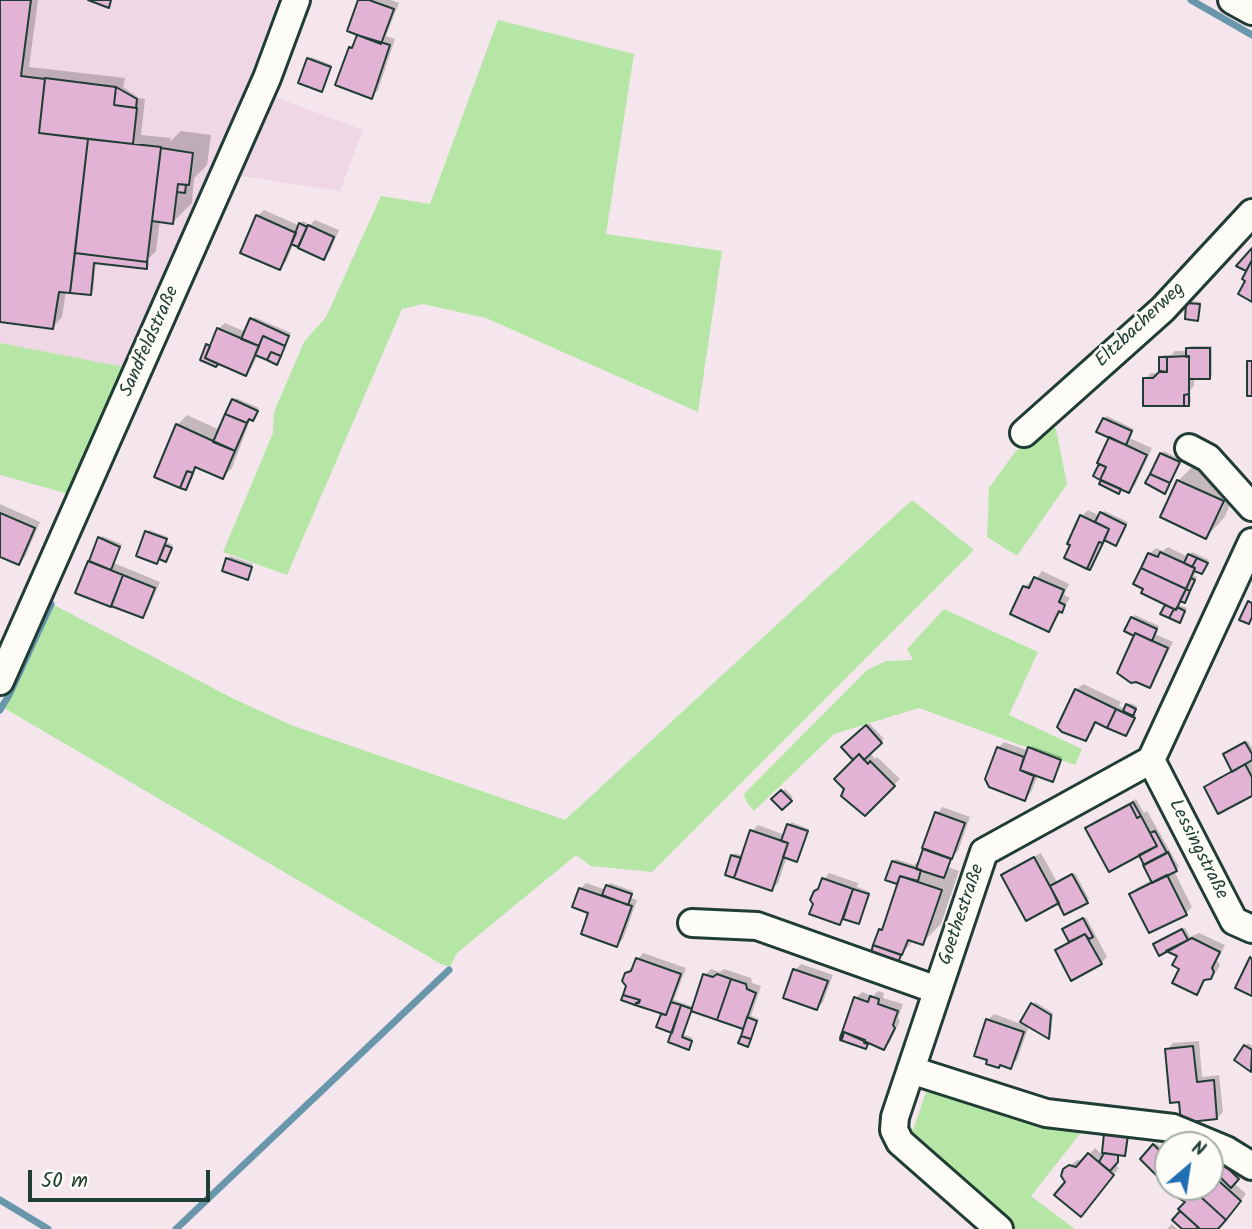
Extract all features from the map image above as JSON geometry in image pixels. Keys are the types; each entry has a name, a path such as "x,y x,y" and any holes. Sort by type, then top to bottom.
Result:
{"street":[{"name":"Sandfeldstraße","path":"0,681 262,89 296,0"},
{"path":"1232,0 1252,12"},
{"name":"Eltzbacherweg","path":"1024,433 1163,309 1252,213"},
{"path":"1189,448 1208,458 1252,507"},
{"path":"1151,760 1252,542"},
{"name":"Lessingstraße","path":"1151,760 1234,921 1252,929"},
{"name":"Goethestraße","path":"999,1229 900,1142 894,1130 895,1117 984,852 1151,760"},
{"path":"692,923 757,926 937,990"},
{"path":"911,1070 1046,1113 1173,1128 1226,1150 1252,1166"}],"shaded area":[{"path":"0,0 278,0 229,134 124,367 0,343"},
{"path":"275,97 363,130 340,191 240,176"}],"green space":[{"path":"498,20 634,54 606,234 722,251 698,412 486,318 423,304 402,309 287,575 223,552 273,433 274,412 304,342 326,317 381,196 430,204"},
{"path":"0,343 124,367 69,494 0,475"},
{"path":"1050,421 1056,429 1067,484 1017,556 987,537 989,488 1015,452"},
{"path":"912,500 974,550 652,872 591,866 576,855 457,953 450,967 4,708 54,605 234,699 291,725 565,820"},
{"path":"944,609 1038,652 1009,715 1082,749 1075,765 919,708 834,734 754,811 744,794 867,670 886,661 913,660 907,649"},
{"path":"929,1083 1087,1125 1031,1196 1075,1229 1016,1229 912,1133"}],"building":[{"path":"0,0 31,0 21,76 45,79 39,133 88,139 70,293 59,292 53,329 0,322"},
{"path":"88,0 111,0 109,8"},
{"path":"358,0 369,0 394,9 381,44 347,31"},
{"path":"357,35 390,45 372,99 335,85 349,47 352,48"},
{"path":"307,58 331,67 322,92 298,83"},
{"path":"45,78 116,87 114,105 137,108 133,144 39,133"},
{"path":"116,87 137,99 136,108 114,105"},
{"path":"88,139 161,147 147,262 75,253"},
{"path":"161,148 193,153 189,185 178,184 173,224 152,221"},
{"path":"178,184 186,185 185,193 177,192"},
{"path":"256,215 296,233 280,270 240,253"},
{"path":"299,223 307,227 298,247 291,244"},
{"path":"308,225 334,237 324,260 298,248"},
{"path":"1252,248 1252,260 1246,271 1236,266"},
{"path":"75,253 147,262 147,269 94,263 91,295 70,293"},
{"path":"1252,260 1252,302 1238,294"},
{"path":"1186,303 1200,304 1198,321 1185,319"},
{"path":"250,318 289,336 285,346 263,336 259,346 241,339"},
{"path":"217,328 259,346 246,376 205,358"},
{"path":"263,336 285,346 281,356 271,352 267,360 255,355"},
{"path":"206,344 210,346 205,358 218,364 216,367 200,360"},
{"path":"1186,348 1210,348 1210,379 1189,379 1189,356 1186,357"},
{"path":"271,352 281,356 277,365 267,360"},
{"path":"1189,356 1189,394 1184,395 1184,406 1143,406 1143,378 1153,378 1160,371 1167,372 1167,357"},
{"path":"1159,357 1167,357 1167,372 1159,372"},
{"path":"1247,361 1252,361 1252,396 1247,396"},
{"path":"1189,394 1189,406 1184,406 1184,395"},
{"path":"232,399 258,411 253,421 249,419 247,423 225,414"},
{"path":"225,414 247,423 235,451 213,442"},
{"path":"1103,418 1132,431 1126,445 1096,432"},
{"path":"176,424 235,451 223,479 195,467 193,473 187,471 180,488 154,477"},
{"path":"1109,437 1147,455 1129,493 1100,480 1106,467 1097,463"},
{"path":"1160,453 1180,462 1170,483 1150,474"},
{"path":"1099,464 1106,467 1100,480 1093,476"},
{"path":"187,471 193,473 186,490 180,488"},
{"path":"1150,474 1170,483 1165,494 1145,483"},
{"path":"1101,480 1121,489 1119,494 1099,484"},
{"path":"1177,480 1224,501 1206,539 1160,517"},
{"path":"1100,512 1126,525 1116,546 1104,540 1109,529 1095,522"},
{"path":"0,513 35,528 19,565 0,557"},
{"path":"1080,515 1109,529 1103,543 1099,542 1087,569 1064,558"},
{"path":"145,531 167,539 157,564 136,556"},
{"path":"98,537 120,547 111,570 89,561"},
{"path":"1099,542 1103,543 1090,570 1087,569"},
{"path":"165,545 172,548 166,562 159,559"},
{"path":"1160,552 1195,568 1186,589 1141,568 1148,553 1158,557"},
{"path":"1188,554 1197,558 1192,567 1184,563"},
{"path":"226,558 252,567 248,580 222,571"},
{"path":"1197,558 1208,563 1202,574 1194,571 1195,568 1192,567"},
{"path":"88,561 123,575 111,607 75,593"},
{"path":"1141,568 1186,589 1176,610 1141,593 1143,589 1133,584"},
{"path":"123,575 155,588 143,618 111,606"},
{"path":"1034,577 1064,590 1059,602 1065,605 1062,613 1059,611 1049,632 1010,614 1023,586 1029,588"},
{"path":"1191,578 1195,580 1190,591 1186,589"},
{"path":"1186,589 1190,591 1185,603 1180,601"},
{"path":"1248,601 1252,603 1249,624 1239,620"},
{"path":"1165,605 1174,609 1169,618 1160,614"},
{"path":"1177,607 1185,611 1180,623 1169,618"},
{"path":"1131,617 1157,629 1152,641 1124,631"},
{"path":"1135,633 1168,648 1150,688 1136,682 1131,683 1117,673"},
{"path":"1075,689 1116,709 1107,728 1095,722 1086,741 1062,732 1057,727"},
{"path":"1126,704 1136,709 1133,716 1123,711"},
{"path":"1116,709 1135,718 1126,736 1107,728"},
{"path":"866,725 882,743 864,760 859,754 853,760 841,747"},
{"path":"1245,742 1252,754 1252,760 1232,772 1223,754"},
{"path":"997,747 1024,757 1020,770 1034,776 1025,801 989,787 985,779"},
{"path":"1028,747 1061,760 1053,782 1020,770"},
{"path":"859,754 895,786 865,816 841,796 844,789 834,779"},
{"path":"1245,764 1252,777 1252,796 1218,814 1204,787"},
{"path":"781,790 792,801 782,810 771,799"},
{"path":"1133,802 1141,816 1137,818 1130,804"},
{"path":"1130,804 1137,818 1141,816 1157,846 1109,872 1085,828"},
{"path":"935,812 965,823 952,859 922,848"},
{"path":"787,824 808,831 797,862 783,857 788,843 781,841"},
{"path":"750,830 788,843 772,891 734,878"},
{"path":"1155,831 1167,853 1144,865 1139,855 1157,846 1150,833"},
{"path":"923,849 951,859 944,878 916,869"},
{"path":"1168,852 1177,871 1152,883 1143,865"},
{"path":"731,855 741,858 734,878 725,875"},
{"path":"1034,857 1059,903 1026,921 1001,875"},
{"path":"892,861 921,870 918,881 900,876 897,884 885,880"},
{"path":"1072,874 1088,903 1064,915 1050,886"},
{"path":"1167,875 1187,915 1149,933 1129,894"},
{"path":"900,876 942,890 923,945 908,940 902,955 873,945 879,929 882,930"},
{"path":"822,878 853,889 840,925 809,914 813,904 810,900"},
{"path":"606,885 632,894 628,905 602,895"},
{"path":"579,888 632,906 617,947 581,934 588,913 572,907"},
{"path":"853,889 869,894 859,924 843,919"},
{"path":"1083,918 1093,937 1089,939 1085,934 1069,942 1062,929"},
{"path":"1182,929 1188,940 1159,956 1153,944"},
{"path":"1085,934 1102,964 1071,981 1055,950"},
{"path":"1192,938 1220,952 1212,968 1214,972 1211,979 1204,980 1197,995 1172,983 1179,969 1172,965 1177,956 1166,951"},
{"path":"873,945 901,955 898,963 871,953"},
{"path":"1250,957 1252,959 1252,996 1235,988"},
{"path":"636,958 681,974 666,1015 635,1005 640,1000 623,995 626,986 622,981 625,973 631,971"},
{"path":"793,969 828,981 817,1010 783,998"},
{"path":"703,974 713,977 717,974 731,979 717,1020 691,1011"},
{"path":"731,979 746,984 747,989 756,993 743,1029 717,1020"},
{"path":"623,995 640,1000 639,1003 635,1005 621,1000"},
{"path":"870,996 879,999 878,1004 898,1011 893,1025 895,1028 884,1050 844,1032 842,1039 840,1038 854,997 868,1002"},
{"path":"671,1002 681,1005 672,1033 656,1027 661,1014 666,1015"},
{"path":"1031,1003 1051,1015 1049,1039 1020,1022"},
{"path":"681,1005 692,1009 682,1037 692,1041 689,1050 668,1042"},
{"path":"747,1017 757,1021 751,1039 741,1036"},
{"path":"986,1019 1024,1032 1011,1069 986,1064 987,1060 974,1056"},
{"path":"844,1032 865,1040 864,1043 868,1044 866,1049 840,1040"},
{"path":"741,1036 751,1039 748,1047 738,1043"},
{"path":"1244,1045 1252,1050 1251,1072 1234,1060"},
{"path":"1193,1046 1197,1082 1214,1080 1217,1119 1181,1123 1179,1102 1170,1103 1165,1049"},
{"path":"1104,1133 1128,1135 1125,1156 1102,1153"},
{"path":"1153,1144 1154,1173 1140,1159"},
{"path":"1088,1153 1114,1175 1081,1217 1054,1195 1065,1182 1061,1176 1063,1169 1069,1165 1076,1167"},
{"path":"1104,1153 1118,1155 1118,1162 1110,1171 1099,1162"},
{"path":"1224,1165 1239,1179 1231,1188 1224,1181"},
{"path":"1224,1186 1241,1201 1226,1220 1205,1201 1224,1201"},
{"path":"1205,1201 1226,1220 1218,1229 1200,1229 1178,1209 1185,1202"},
{"path":"1180,1211 1198,1227 1196,1229 1182,1229 1172,1220"}],"waterway":[{"path":"1191,0 1252,35"},
{"path":"0,710 51,604"},
{"path":"176,1229 449,970"},
{"path":"0,1200 48,1229"}]}
